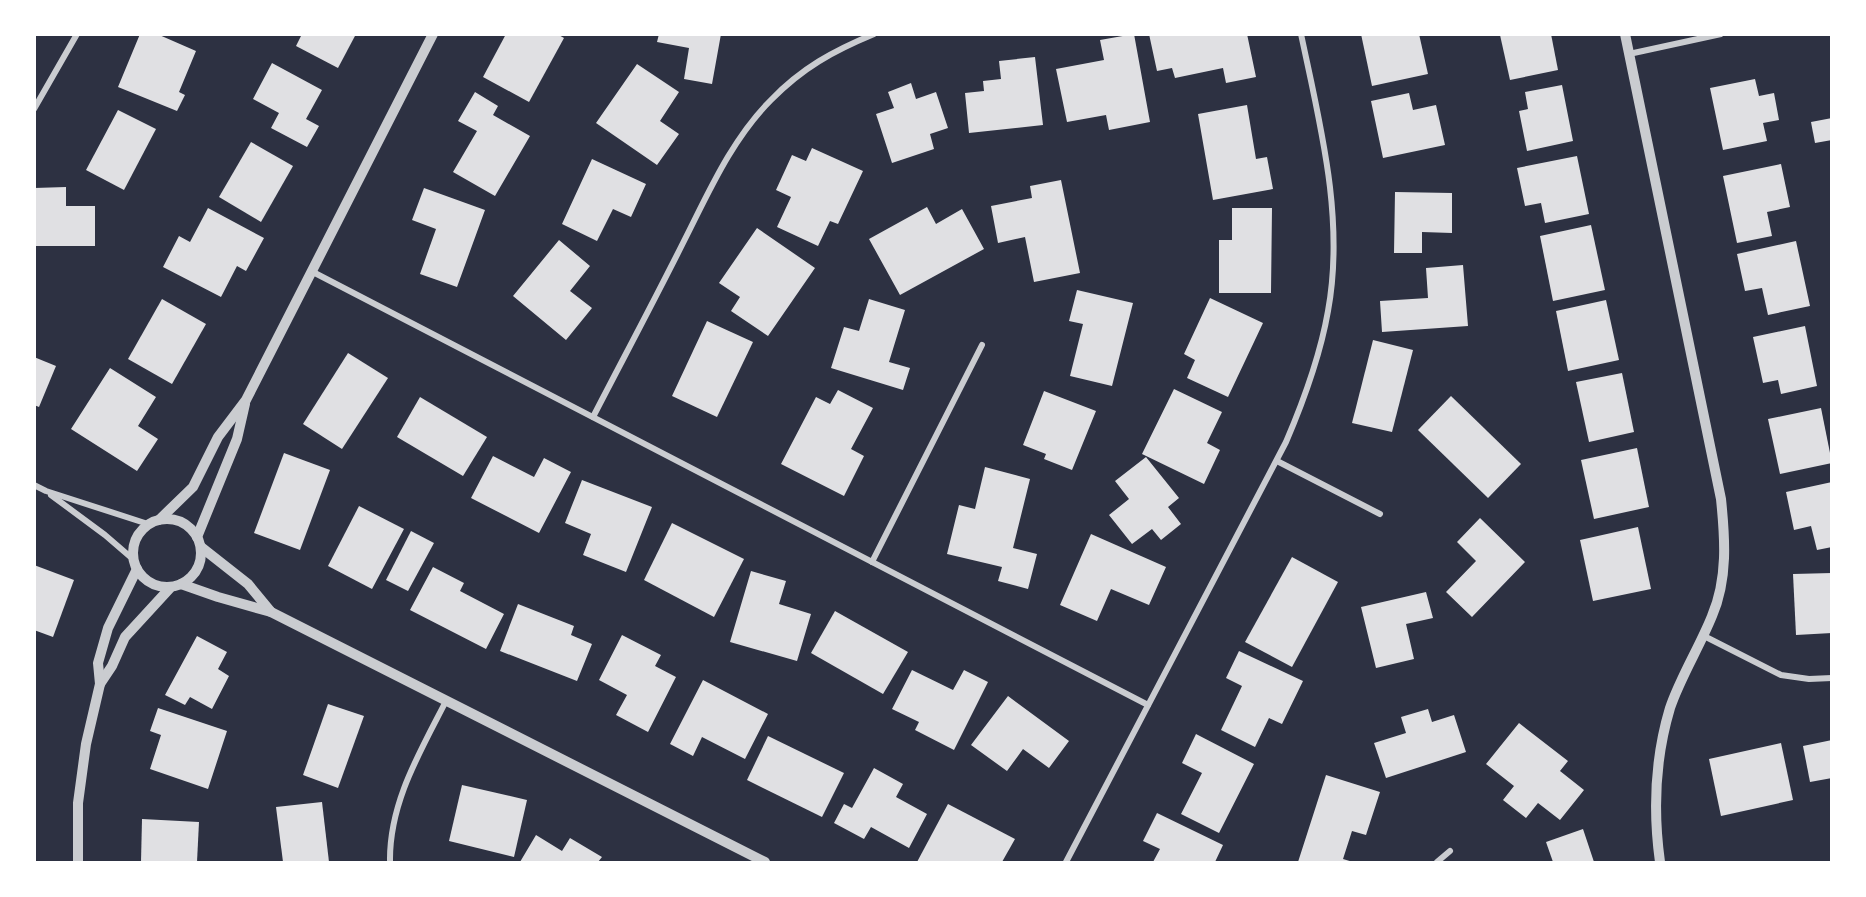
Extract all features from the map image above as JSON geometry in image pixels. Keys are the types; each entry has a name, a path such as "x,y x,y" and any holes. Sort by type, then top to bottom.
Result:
{"street":[{"path":"34,109 77,34"},
{"path":"78,862 78,803 86,744 100,684 98,663 108,628 135,565 135,542 140,532 193,487 218,437 246,400 433,34"},
{"path":"593,417 717,175 751,123 771,100 806,69 836,50 874,34"},
{"path":"1066,862 1277,461 1305,399 1319,353 1329,310 1334,257 1332,209 1328,168 1301,34"},
{"path":"1625,34 1722,499 1726,547 1721,584 1713,614 1671,706 1663,740 1656,786 1655,824 1660,862"},
{"path":"1629,54 1722,34"},
{"path":"311,271 1148,705"},
{"path":"872,562 982,345"},
{"path":"100,684 112,666 125,637 176,586 190,578 198,569 201,559 199,542 237,439 246,400"},
{"path":"1277,461 1380,514"},
{"path":"34,485 46,491 105,535 135,565 148,582 159,586 176,586 271,612 765,862"},
{"path":"46,491 153,522 170,519 181,522 190,527 199,542 248,584 271,612"},
{"path":"1704,636 1781,675 1809,679 1832,678"},
{"path":"390,862 399,800 446,701"},
{"path":"1437,862 1450,851"}],"building":[{"path":"140,34 157,34 196,51 179,92 185,95 177,111 118,87"},
{"path":"302,34 356,34 338,68 296,46"},
{"path":"506,34 557,34 564,38 529,102 483,77"},
{"path":"659,34 721,34 712,84 684,79 689,48 657,42"},
{"path":"1134,34 1150,122 1109,130 1106,115 1067,122 1056,69 1104,60 1100,40"},
{"path":"1149,34 1247,34 1256,77 1226,83 1223,68 1175,78 1172,68 1157,71"},
{"path":"1361,34 1419,34 1428,74 1372,86"},
{"path":"1551,34 1558,70 1510,80 1500,35"},
{"path":"1035,57 1043,125 969,133 965,93 984,91 983,81 1001,79 999,61"},
{"path":"272,63 322,90 306,119 319,126 307,147 271,128 279,113 253,99"},
{"path":"637,64 679,92 660,121 679,134 657,165 596,123"},
{"path":"1755,79 1759,96 1774,93 1779,120 1763,123 1767,141 1723,150 1710,88"},
{"path":"911,83 916,99 936,92 948,128 930,134 934,149 892,163 876,114 894,108 888,92"},
{"path":"1562,85 1573,141 1527,151 1519,111 1528,109 1525,92"},
{"path":"475,92 498,106 493,115 530,136 495,196 453,172 477,131 458,121"},
{"path":"1409,93 1413,110 1436,105 1445,145 1383,158 1371,101"},
{"path":"1247,105 1256,159 1267,157 1273,189 1213,200 1198,114"},
{"path":"118,110 156,129 124,190 86,170"},
{"path":"1832,118 1832,140 1815,143 1811,122"},
{"path":"251,142 293,166 261,222 219,197"},
{"path":"812,148 863,171 838,224 830,221 818,246 777,227 791,197 776,190 792,155 806,161"},
{"path":"1577,156 1589,214 1545,223 1541,203 1525,206 1517,168"},
{"path":"592,159 646,184 631,217 613,209 597,241 562,224"},
{"path":"1781,164 1790,207 1767,212 1772,236 1737,243 1723,176"},
{"path":"1061,180 1080,273 1034,282 1025,237 998,243 991,206 1032,198 1030,186"},
{"path":"66,187 66,206 95,206 95,246 34,246 34,188"},
{"path":"424,188 485,210 457,287 420,274 436,229 412,220"},
{"path":"1395,192 1452,193 1452,233 1422,232 1422,253 1394,253"},
{"path":"927,207 936,224 962,209 984,249 900,295 869,239"},
{"path":"208,208 264,238 246,271 237,266 221,297 163,267 179,236 190,242"},
{"path":"1232,208 1272,208 1271,293 1219,293 1219,240 1232,240"},
{"path":"1591,225 1605,290 1553,301 1540,236"},
{"path":"757,228 815,268 768,336 731,311 740,297 719,283"},
{"path":"559,240 590,266 570,291 592,308 566,340 513,296"},
{"path":"1796,241 1810,306 1768,315 1762,288 1745,291 1737,254"},
{"path":"1463,265 1468,326 1382,332 1380,301 1428,298 1426,268"},
{"path":"1077,290 1133,303 1112,386 1070,376 1083,324 1069,321"},
{"path":"1210,298 1263,323 1228,397 1187,378 1195,360 1184,354"},
{"path":"162,299 206,324 172,384 128,359"},
{"path":"869,299 905,310 889,362 910,368 903,390 831,368 844,327 859,331"},
{"path":"1606,300 1619,360 1568,371 1556,311"},
{"path":"707,321 753,342 717,417 672,396"},
{"path":"1805,326 1817,386 1781,394 1778,380 1763,383 1753,337"},
{"path":"1373,340 1413,350 1392,432 1352,423"},
{"path":"348,353 388,378 342,449 303,424"},
{"path":"34,357 56,366 39,407 34,405"},
{"path":"110,368 156,397 138,426 158,439 137,471 71,429"},
{"path":"1622,373 1634,432 1589,442 1576,382"},
{"path":"1174,389 1222,412 1207,443 1220,450 1204,484 1142,454"},
{"path":"838,390 873,408 851,449 864,456 844,496 781,464 816,397 830,404"},
{"path":"1044,391 1096,411 1072,470 1044,459 1046,454 1023,445"},
{"path":"1451,396 1521,464 1488,498 1418,430"},
{"path":"420,397 487,437 463,476 397,437"},
{"path":"1821,408 1832,463 1780,474 1768,419"},
{"path":"1637,448 1649,507 1594,519 1581,460"},
{"path":"284,453 330,470 300,550 254,533"},
{"path":"493,456 534,477 544,458 571,472 539,533 471,498"},
{"path":"1146,457 1179,498 1168,507 1181,524 1161,540 1152,529 1132,544 1109,515 1129,499 1115,481"},
{"path":"985,467 1030,479 1013,548 1037,554 1028,589 998,581 1002,567 947,554 959,505 975,509"},
{"path":"582,480 652,507 626,572 583,555 591,534 565,523"},
{"path":"1832,482 1832,547 1817,550 1811,526 1794,530 1786,492"},
{"path":"359,506 404,529 372,589 328,566"},
{"path":"1480,518 1525,562 1472,617 1446,592 1476,561 1457,542"},
{"path":"672,523 744,559 714,617 644,580"},
{"path":"1638,527 1651,589 1593,601 1580,540"},
{"path":"411,531 434,543 408,591 386,580"},
{"path":"1091,534 1166,567 1149,605 1111,589 1097,621 1060,605"},
{"path":"1292,557 1338,582 1292,667 1245,642"},
{"path":"34,565 74,580 53,637 34,630"},
{"path":"433,567 464,583 460,591 504,614 486,649 410,610"},
{"path":"751,571 786,581 779,604 811,614 797,661 730,642"},
{"path":"1832,573 1832,633 1796,635 1793,574"},
{"path":"1426,592 1433,618 1406,624 1414,659 1376,668 1361,607"},
{"path":"518,604 574,626 571,635 592,644 577,681 500,651"},
{"path":"835,611 908,652 883,694 811,653"},
{"path":"622,635 661,655 655,666 676,677 648,732 616,715 627,695 599,680"},
{"path":"197,636 227,652 218,669 229,676 212,709 190,697 185,705 165,695"},
{"path":"1239,651 1303,681 1282,724 1269,718 1255,747 1221,730 1242,686 1226,678"},
{"path":"912,670 953,690 964,670 988,682 954,750 915,730 919,722 892,709"},
{"path":"703,680 768,714 745,759 702,737 693,756 670,744"},
{"path":"1008,696 1069,741 1049,768 1023,749 1007,771 971,745"},
{"path":"328,704 364,716 338,788 303,775"},
{"path":"158,708 227,731 208,789 150,769 161,735 150,731"},
{"path":"1428,709 1432,722 1454,715 1466,752 1386,778 1374,743 1406,733 1401,717"},
{"path":"1519,723 1568,761 1560,771 1584,790 1560,820 1538,803 1526,818 1503,800 1514,786 1486,764"},
{"path":"1196,734 1254,764 1219,833 1181,814 1202,773 1182,763"},
{"path":"768,736 844,773 822,817 747,780"},
{"path":"1832,740 1832,778 1810,782 1803,746"},
{"path":"1781,743 1793,800 1721,816 1709,759"},
{"path":"874,768 903,784 896,797 927,814 909,848 871,827 864,839 834,823 844,804 852,808"},
{"path":"1326,775 1380,792 1366,835 1352,831 1343,859 1353,862 1298,862"},
{"path":"462,785 527,800 514,857 449,841"},
{"path":"322,802 329,862 283,862 276,807"},
{"path":"948,804 1015,839 1002,862 917,862"},
{"path":"1157,813 1223,845 1215,862 1153,862 1160,849 1143,841"},
{"path":"142,819 199,822 197,862 141,862"},
{"path":"1583,829 1594,862 1553,862 1546,842"},
{"path":"536,835 562,851 570,838 602,857 598,862 520,862"}]}
